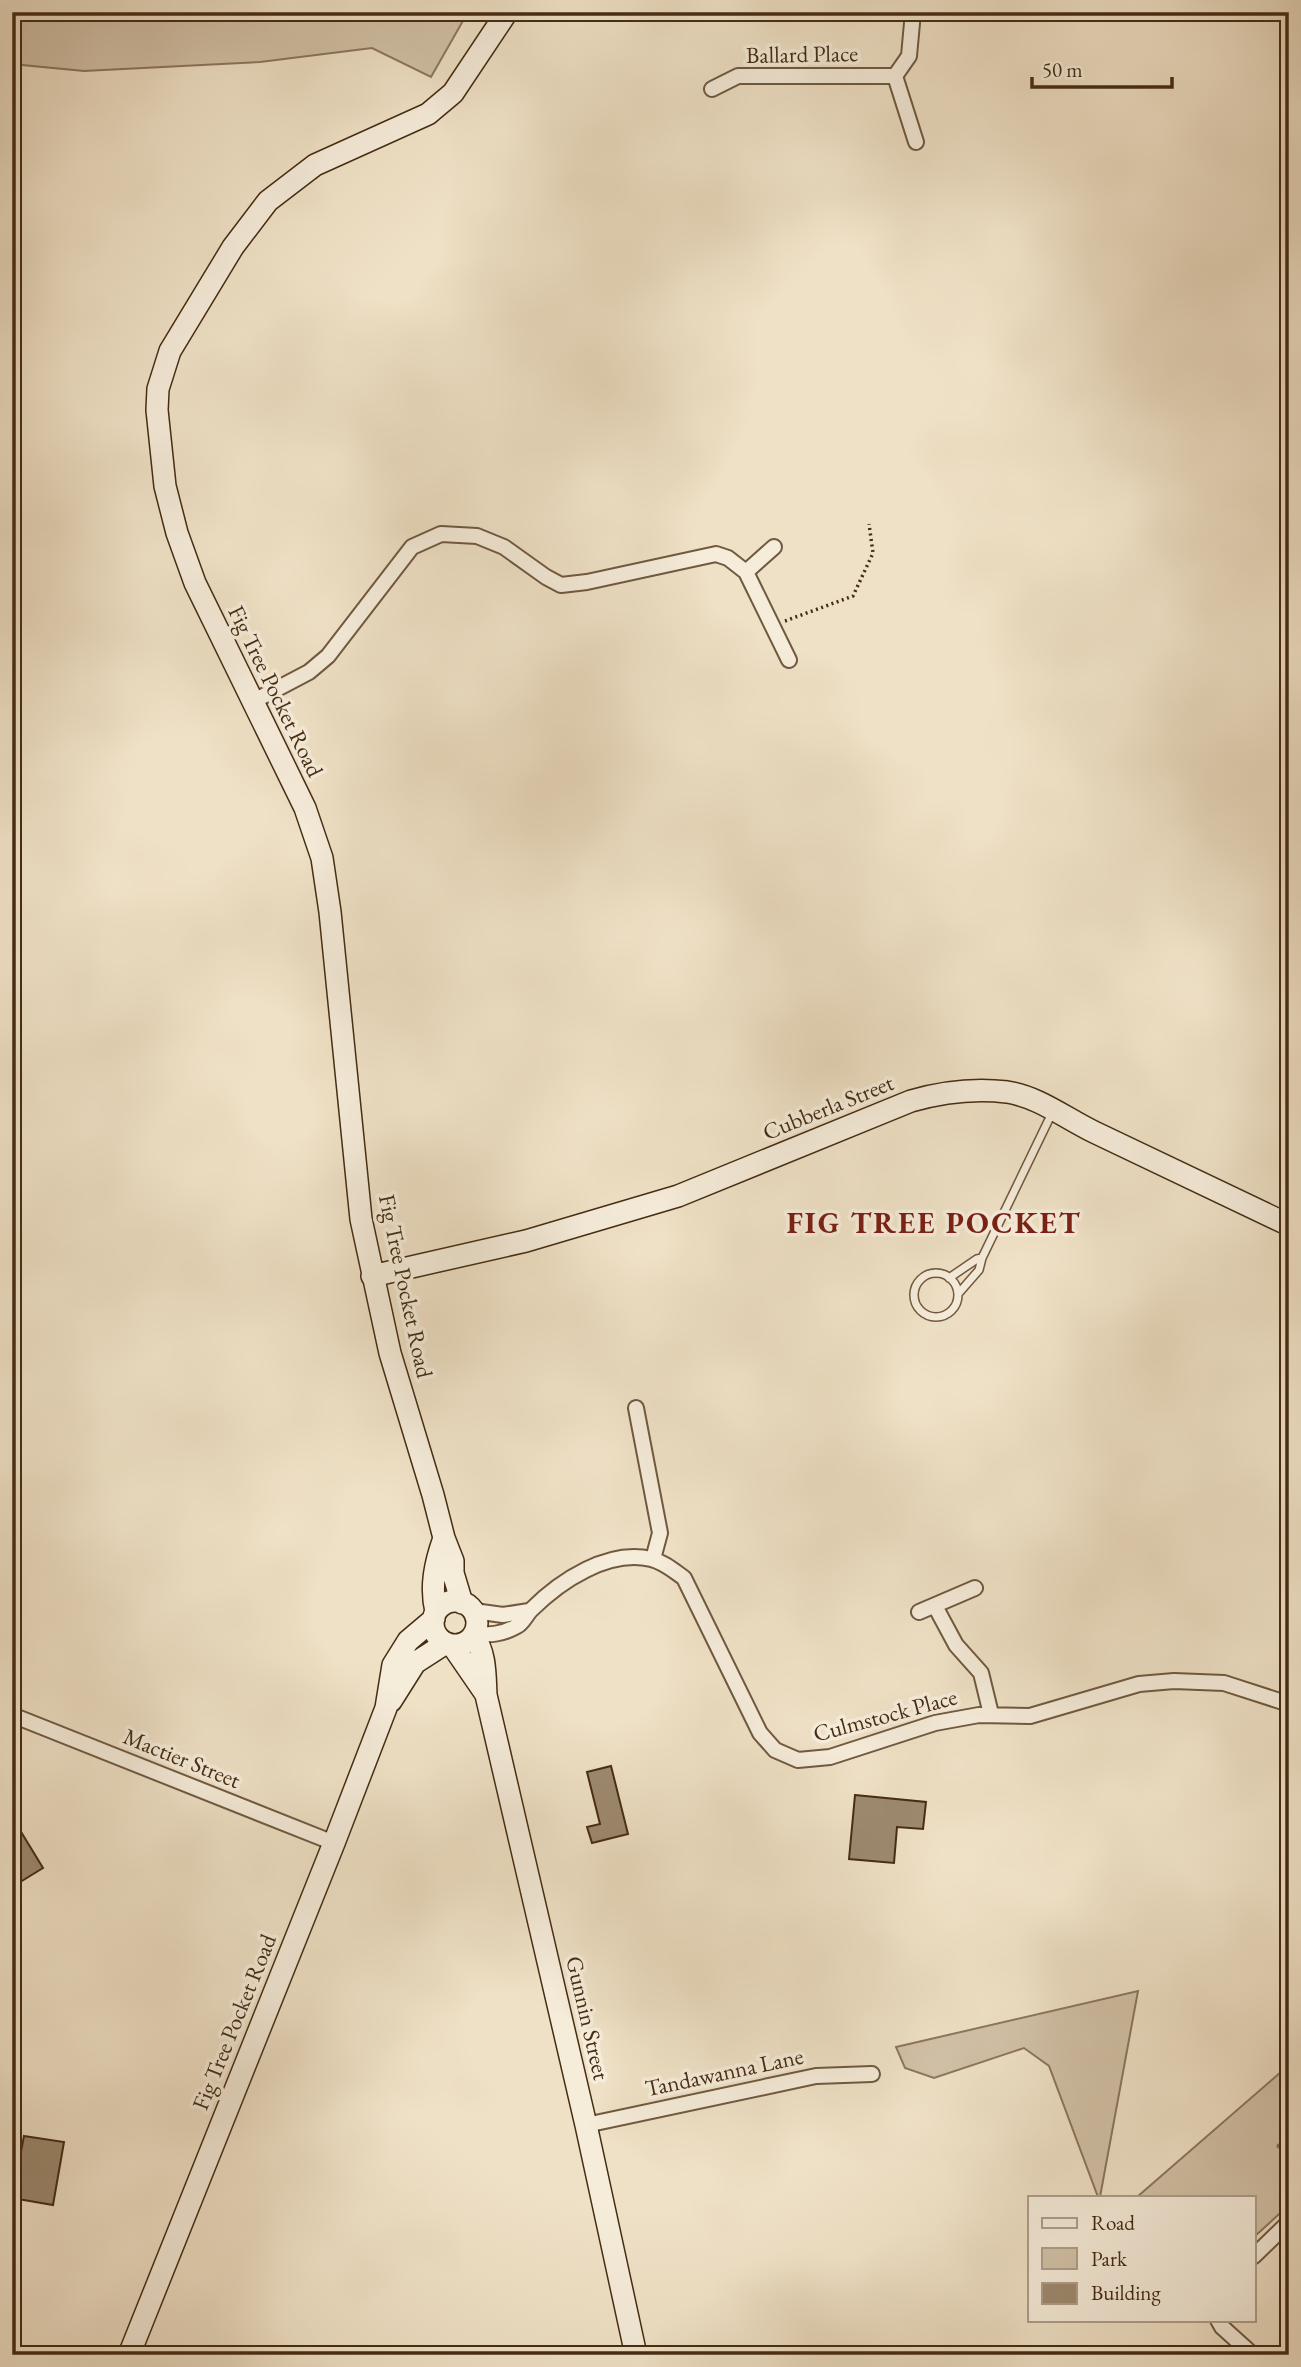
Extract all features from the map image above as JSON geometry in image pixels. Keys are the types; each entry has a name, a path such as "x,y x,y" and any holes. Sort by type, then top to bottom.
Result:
{"street":[{"name":"Fig Tree Pocket Road","path":"129,2355 386,1708 415,1663 449,1644 466,1642 471,1621 453,1573 453,1561 390,1353 372,1276 361,1219 330,912 322,858 305,808 195,583 177,533 165,486 157,410 158,389 170,351 233,247 268,201 315,165 428,114 453,93 507,12"},
{"path":"913,12 909,56 895,76 916,142"},
{"name":"Ballard Place","path":"712,89 738,76 895,76"},
{"path":"252,702 309,672 328,656 412,548 441,534 477,536 504,547 561,585 587,582 716,554 728,558 746,572 789,660"},
{"path":"746,572 774,547"},
{"name":"Cubberla Street","path":"372,1276 526,1241 678,1196 911,1101 971,1090 1008,1092 1054,1109 1087,1129 1289,1224"},
{"path":"471,1621 488,1635 509,1630 520,1625 529,1611 576,1573 602,1563 633,1557 653,1559 660,1533 636,1408"},
{"path":"444,1538 436,1559 432,1595 436,1633 449,1644"},
{"name":"Culmstock Place","path":"653,1559 684,1578 760,1733 775,1750 798,1760 830,1757 935,1723 991,1714 1030,1716 1139,1685 1174,1681 1224,1683 1289,1704"},
{"path":"919,1612 975,1588"},
{"name":"Fig Tree Pocket Road","path":"386,1708 393,1665 408,1642 448,1603 471,1621"},
{"path":"934,1606 956,1645 981,1673 991,1714"},
{"path":"471,1621 529,1611"},
{"name":"Gunnin Street","path":"471,1621 484,1662 486,1695 586,2125 635,2355"},
{"name":"Gunnin Street","path":"449,1644 486,1695"},
{"name":"Mactier Street","path":"12,1715 334,1843"},
{"name":"Tandawanna Lane","path":"586,2125 816,2076 872,2074"},
{"path":"1256,2254 1289,2222"},
{"path":"1219,2322 1222,2328 1254,2355"}],"lane":[{"path":"958,1294 949,1278 935,1273 922,1278 914,1290 916,1305 927,1315 942,1316 954,1308 958,1294 978,1272 982,1258 1054,1109"},
{"path":"949,1278 982,1258"}],"path":[{"path":"776,630 852,596 873,553 869,524"}],"green space":[{"path":"12,12 468,12 431,77 372,48 260,62 84,71 12,64"},
{"path":"1138,1991 1100,2196 1098,2196 1049,2066 1024,2048 934,2078 905,2068 896,2047"},
{"path":"1289,2065 1289,2205 1256,2235 1256,2196 1138,2196"}],"building":[{"path":"611,1766 628,1834 592,1843 587,1827 600,1824 587,1772"},
{"path":"855,1795 926,1802 923,1829 897,1827 894,1863 849,1859"},
{"path":"12,1817 43,1868 12,1887"},
{"path":"24,2136 64,2142 53,2205 12,2198"}],"waterway":[{"path":"1279,2146 1289,2146"}],"district":[{"name":"FIG TREE POCKET","path":"934,1223"}]}
